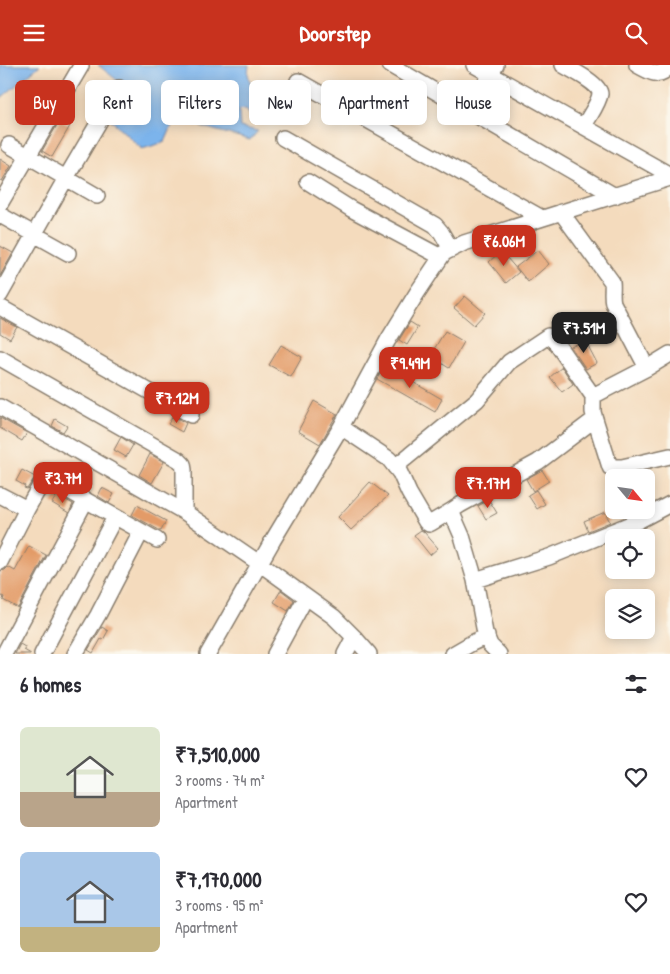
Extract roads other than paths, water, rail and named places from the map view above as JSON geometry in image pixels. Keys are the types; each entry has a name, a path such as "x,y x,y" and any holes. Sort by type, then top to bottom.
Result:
{"street":[{"path":"474,65 494,70 584,126 670,176"},
{"path":"563,65 589,81 600,91 600,97 584,126"},
{"path":"638,65 654,73 660,73 665,71 670,65"},
{"path":"0,204 81,66"},
{"path":"395,66 437,91"},
{"path":"311,88 542,218"},
{"path":"0,295 97,125"},
{"path":"494,125 615,196"},
{"path":"283,139 435,225 441,232 446,253"},
{"path":"9,145 97,196"},
{"path":"208,654 259,563 341,427 388,340 417,293 446,253 464,243 615,196 670,176"},
{"path":"308,182 351,209 446,253"},
{"path":"561,212 612,282 611,295 613,303 647,368"},
{"path":"0,215 68,253"},
{"path":"0,307 191,415"},
{"path":"395,467 477,400 509,362 548,335 552,337 593,397 593,412 610,467 622,467 670,456"},
{"path":"593,397 670,354"},
{"path":"0,358 180,460 184,470 184,512"},
{"path":"0,407 184,512 334,617 369,654"},
{"path":"341,427 389,459 400,473 409,493 429,524 538,462 595,419"},
{"path":"0,563 4,545 40,486 46,482 62,487 157,540"},
{"path":"0,495 27,509"},
{"path":"4,654 86,500"},
{"path":"475,580 549,557 638,521 670,504"},
{"path":"451,511 462,535 475,580 486,636 490,645 498,654"},
{"path":"42,654 115,517"},
{"path":"75,654 98,615 141,532"},
{"path":"275,654 306,597"},
{"path":"453,654 486,636"},
{"path":"345,654 354,637"}],"water":[{"path":"0,65 40,65 22,80 15,80 15,86 0,99"},
{"path":"98,65 249,65 249,114 246,109 239,110 239,80 161,80 161,125 172,125 165,142 142,149 116,125 151,125 151,80 117,80"},
{"path":"239,110 240,127 258,131 250,140 196,125 239,125"}]}
